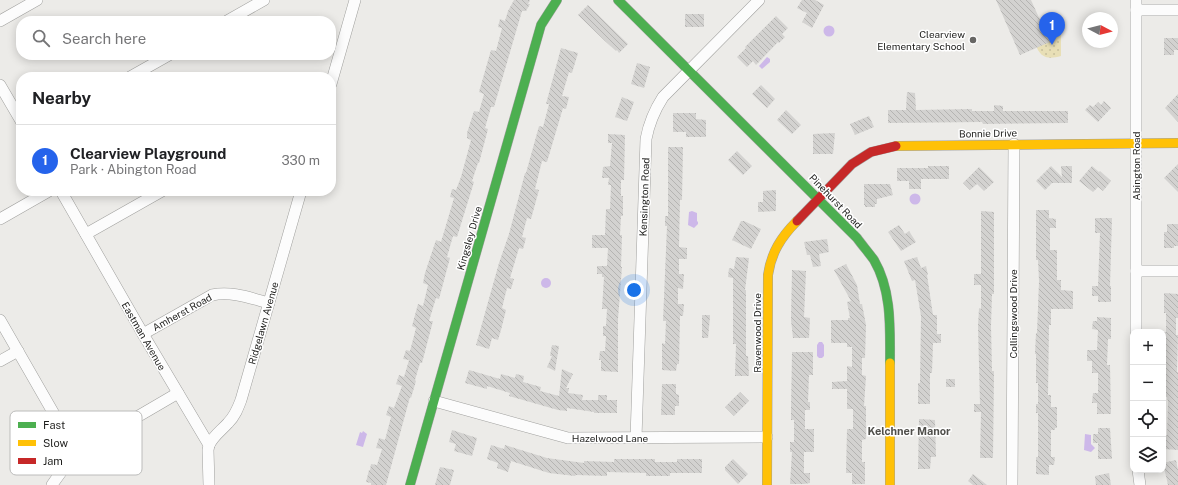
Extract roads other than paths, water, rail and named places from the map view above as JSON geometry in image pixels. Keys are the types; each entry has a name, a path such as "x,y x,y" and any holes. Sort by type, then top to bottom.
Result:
{"street":[{"path":"0,21 37,0"},
{"path":"236,16 264,0"},
{"path":"334,72 355,0"},
{"name":"Kingsley Drive","path":"410,485 541,25 546,14 557,0"},
{"name":"Pinehurst Road","path":"618,0 819,199 868,252 879,271 886,292 891,324 890,485"},
{"name":"Kensington Road","path":"636,438 646,138 649,124 654,111 663,97 759,0"},
{"path":"1136,5 1178,10"},
{"name":"Abington Road","path":"1136,5 1136,329"},
{"path":"139,72 159,60"},
{"path":"0,85 16,112"},
{"name":"Bonnie Drive","path":"819,199 852,164 871,152 900,146 1178,143"},
{"name":"Collingswood Drive","path":"1012,485 1014,144"},
{"path":"0,219 40,196"},
{"name":"Eastman Avenue","path":"64,196 209,445"},
{"path":"86,234 153,196"},
{"name":"Ridgelawn Avenue","path":"209,445 212,438 227,424 238,408 299,196"},
{"name":"Ravenwood Drive","path":"767,485 768,275 770,262 784,234 819,199"},
{"path":"1136,271 1178,271"},
{"name":"Amherst Road","path":"143,334 212,295 232,293 268,303"},
{"path":"0,320 52,411"},
{"path":"0,361 18,351"},
{"path":"142,413 178,393"},
{"name":"Hazelwood Lane","path":"434,400 558,436 587,439 767,437"},
{"path":"209,445 209,485"},
{"path":"1138,473 1140,485"},
{"path":"52,485 59,475"}],"place":[{"name":"Clearview Elementary School","path":"973,40"},
{"name":"Clearview Playground","path":"1052,45"}],"district":[{"name":"Kelchner Manor","path":"909,431"}]}
